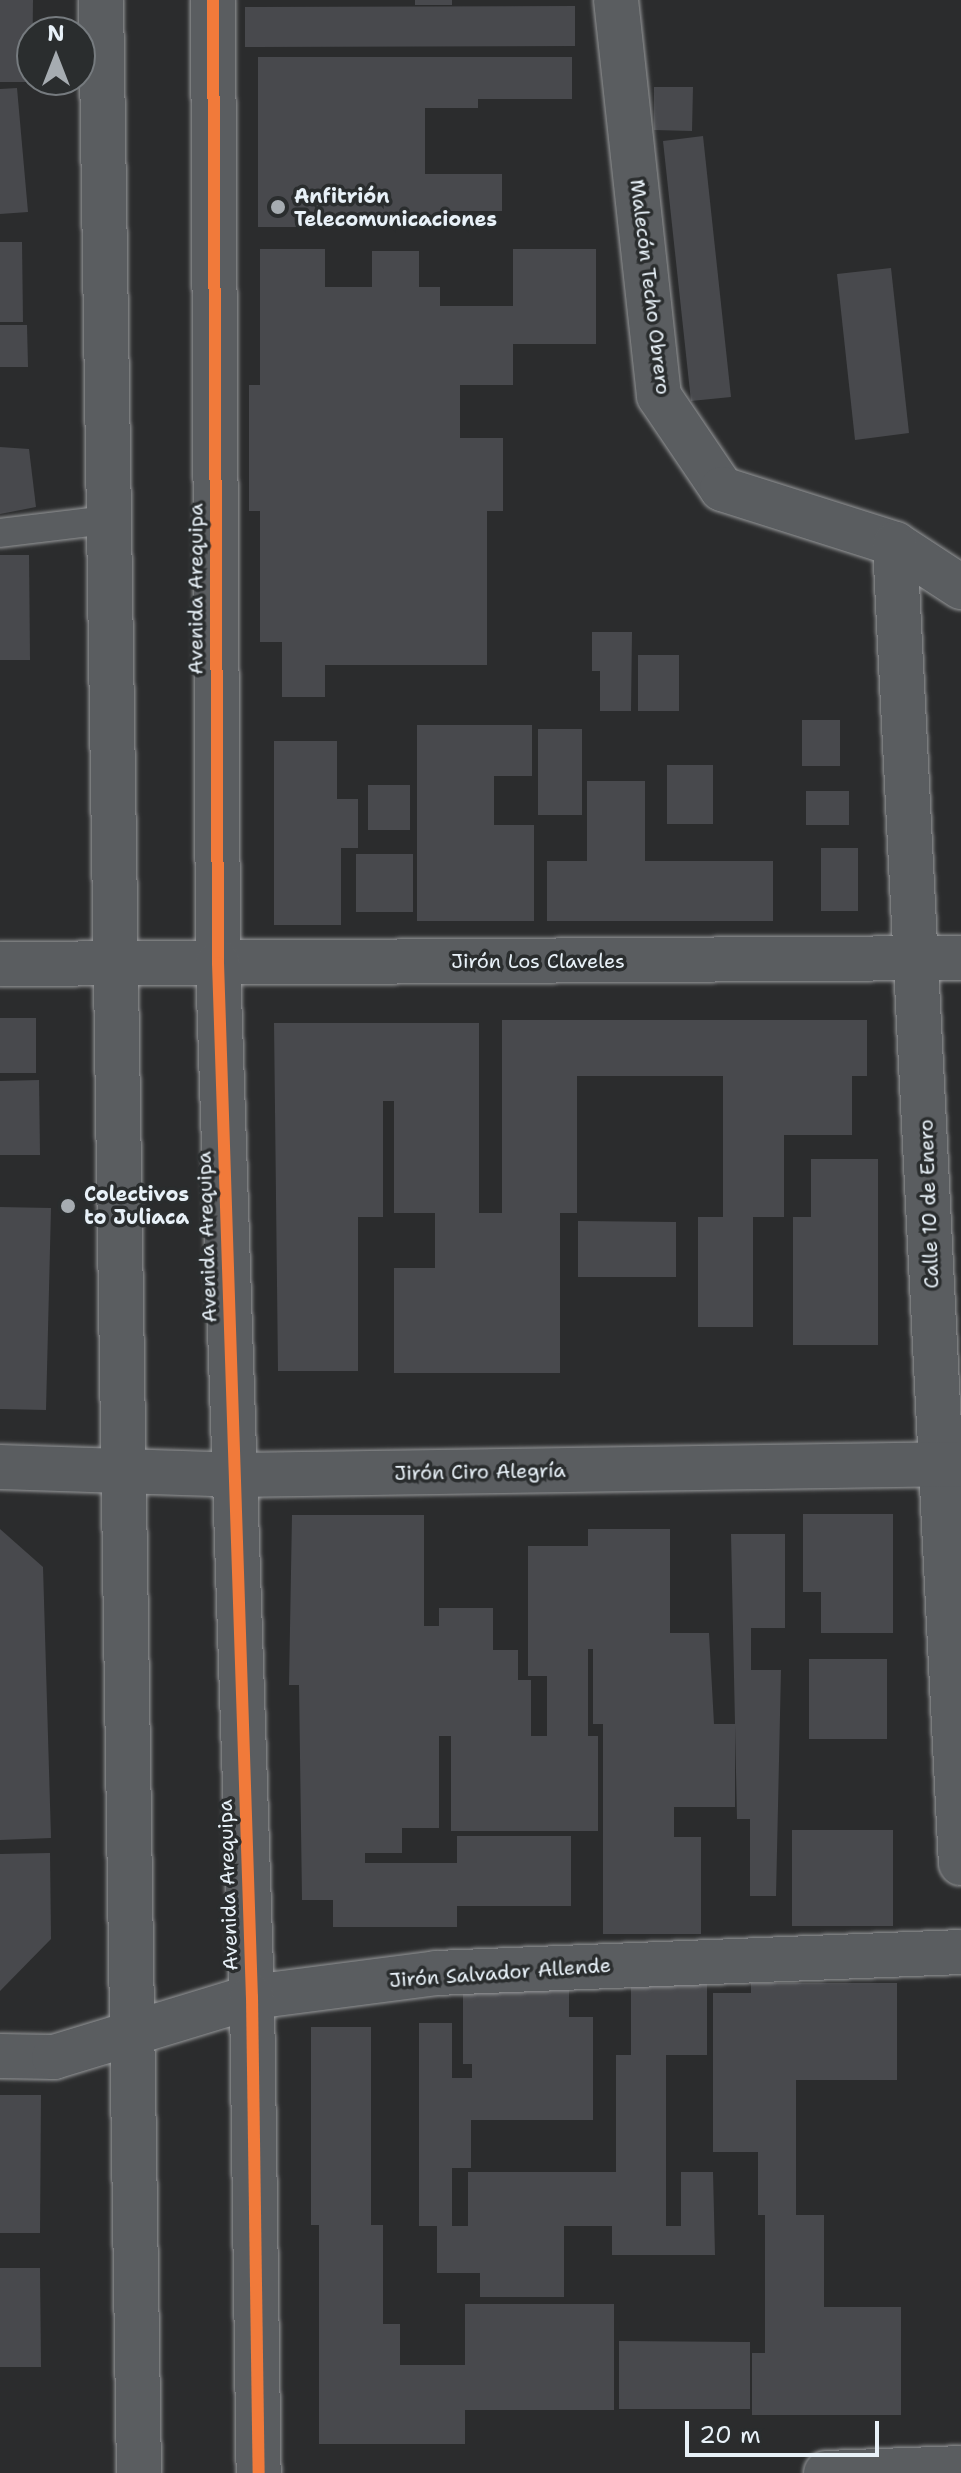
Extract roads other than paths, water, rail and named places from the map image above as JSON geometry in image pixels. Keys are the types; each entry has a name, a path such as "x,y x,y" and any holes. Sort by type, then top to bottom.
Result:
{"street":[{"path":"101,0 114,963 135,2033 139,2473"},
{"name":"Avenida Arequipa","path":"213,0 218,963 252,1997 259,2473"},
{"name":"Malecón Techo Obrero","path":"616,0 659,396 722,489 895,544 961,587"},
{"name":"Calle 10 de Enero","path":"895,544 940,958 961,1863"},
{"name":"Jirón Los Claveles","path":"0,964 940,958"},
{"name":"Jirón Ciro Alegría","path":"0,1467 235,1475 950,1464"},
{"name":"Jirón Salvador Allende","path":"0,2056 54,2057 252,1997 436,1973 961,1952"},
{"path":"826,2473 961,2468"}],"lane":[{"path":"0,533 108,520"}],"place":[{"name":"Anfitrión Telecomunicaciones","path":"278,207"},
{"name":"Colectivos to Juliaca","path":"68,1206"}]}
